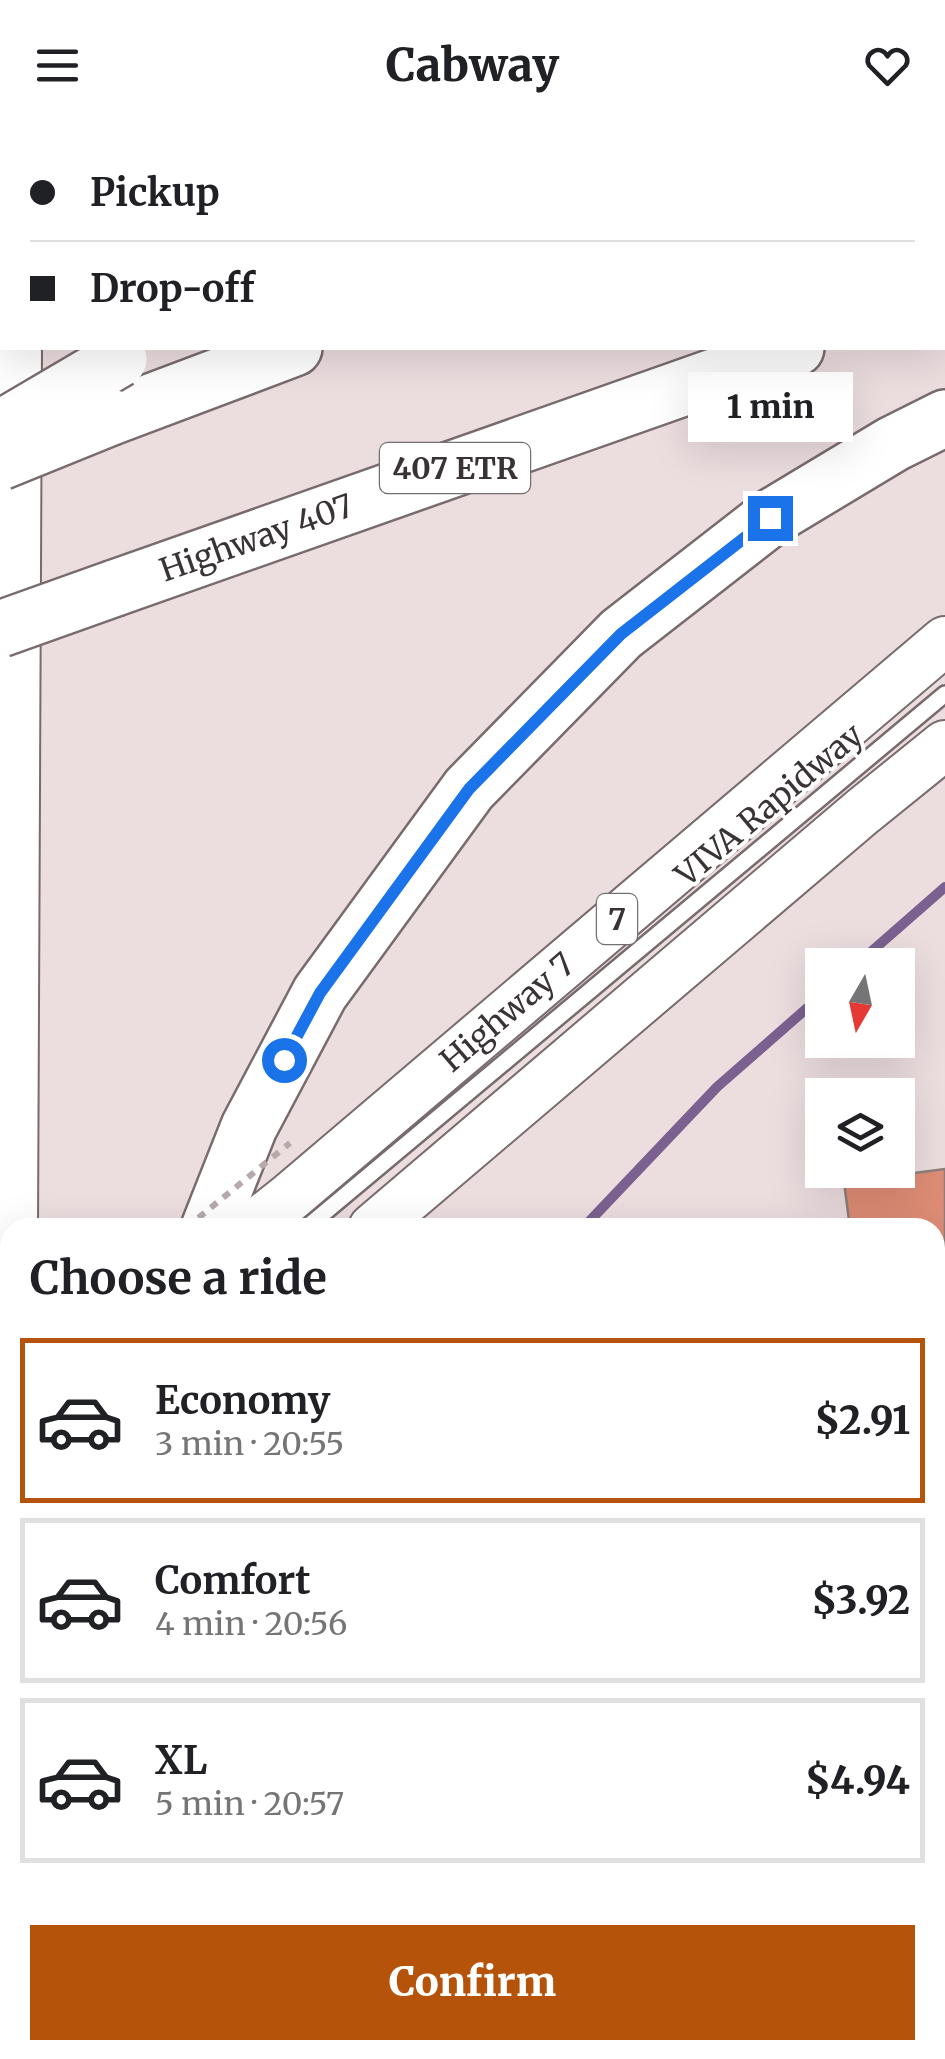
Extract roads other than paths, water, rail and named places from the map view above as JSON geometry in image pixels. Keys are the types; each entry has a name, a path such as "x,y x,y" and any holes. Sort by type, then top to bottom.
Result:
{"highway":[{"path":"0,462 289,350"},
{"name":"Highway 407","path":"0,629 790,350"},
{"path":"0,429 134,354"},
{"path":"213,1218 249,1126 320,993 469,789 621,634 681,587 770,518 893,444 945,418"}],"main road":[{"path":"13,1218 17,350"},
{"name":"Highway 7","path":"298,1212 945,642"},
{"name":"7","path":"386,1218 862,812 945,746"}],"lane":[{"name":"VIVA Rapidway","path":"298,1212 945,694"}],"waterway":[{"path":"875,948 945,887"},
{"path":"593,1218 717,1087 805,1010"}]}
